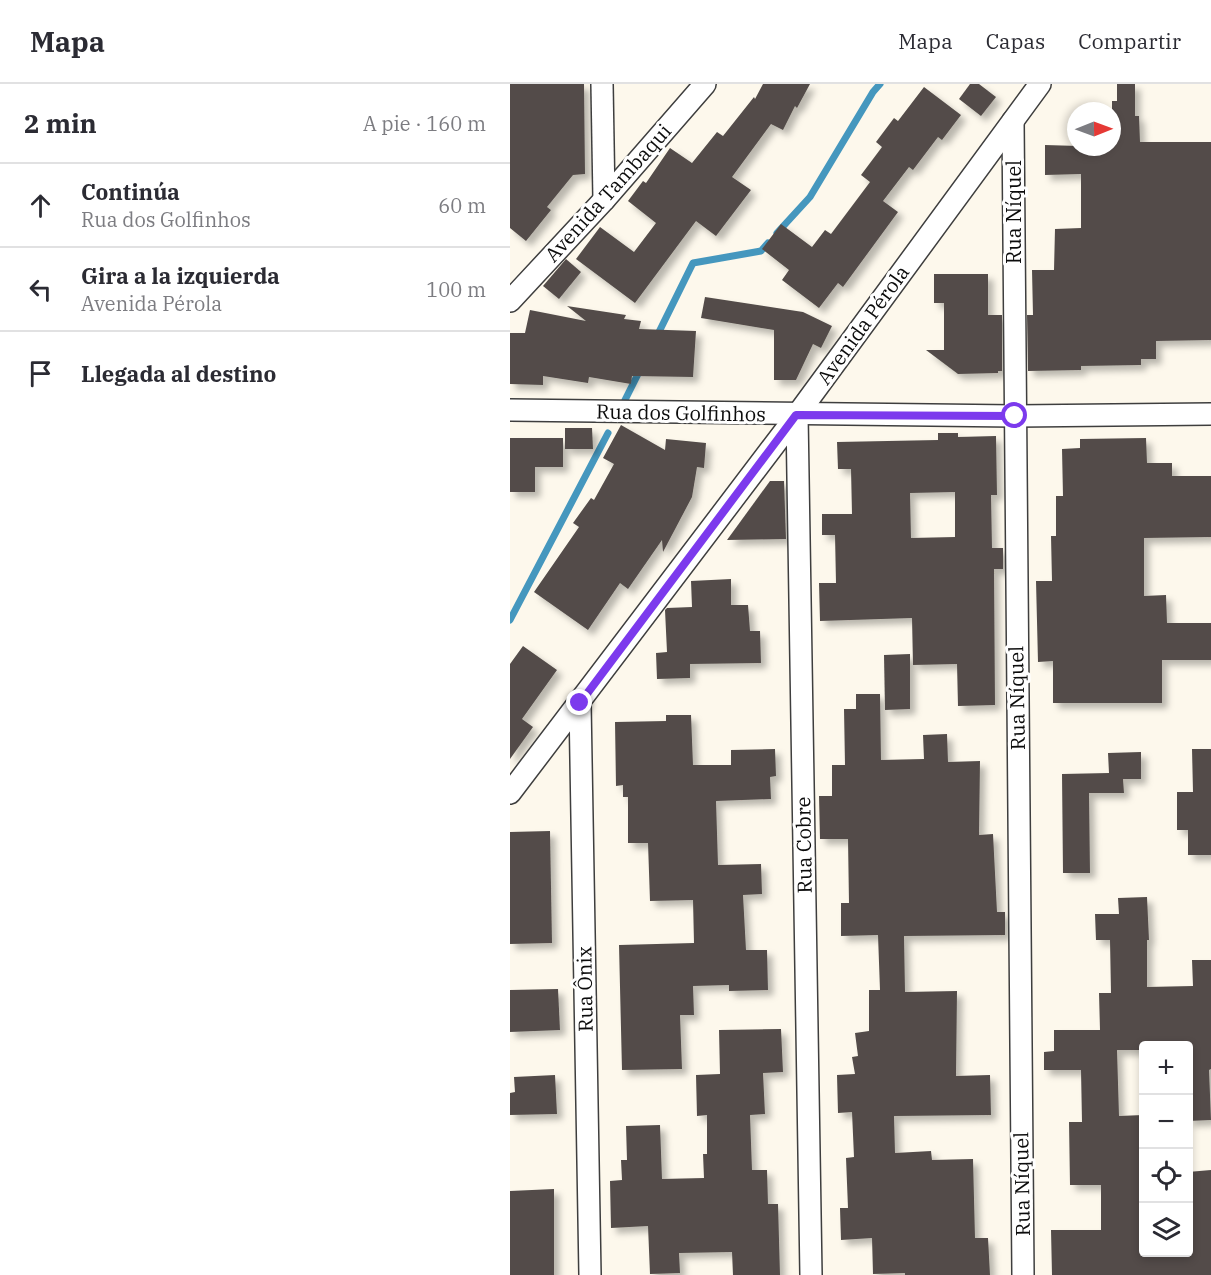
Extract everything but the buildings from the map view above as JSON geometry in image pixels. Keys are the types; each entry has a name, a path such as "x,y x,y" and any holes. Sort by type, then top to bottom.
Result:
{"street":[{"path":"602,84 604,200"},
{"name":"Avenida Tambaqui","path":"510,301 604,200 705,84"},
{"name":"Avenida Pérola","path":"510,793 796,415 1040,84"},
{"name":"Rua Níquel","path":"1013,121 1023,1275"},
{"name":"Rua dos Golfinhos","path":"510,410 796,415 1211,414"},
{"name":"Rua Cobre","path":"796,415 811,1275"},
{"name":"Rua Ônix","path":"580,703 590,1275"}],"waterway":[{"path":"777,233 810,197 880,84"},
{"path":"656,338 693,263 761,251 768,243"},
{"path":"625,400 640,370"},
{"path":"510,620 608,433"}],"route":[{"path":"580,703 796,415 1015,416"}]}
